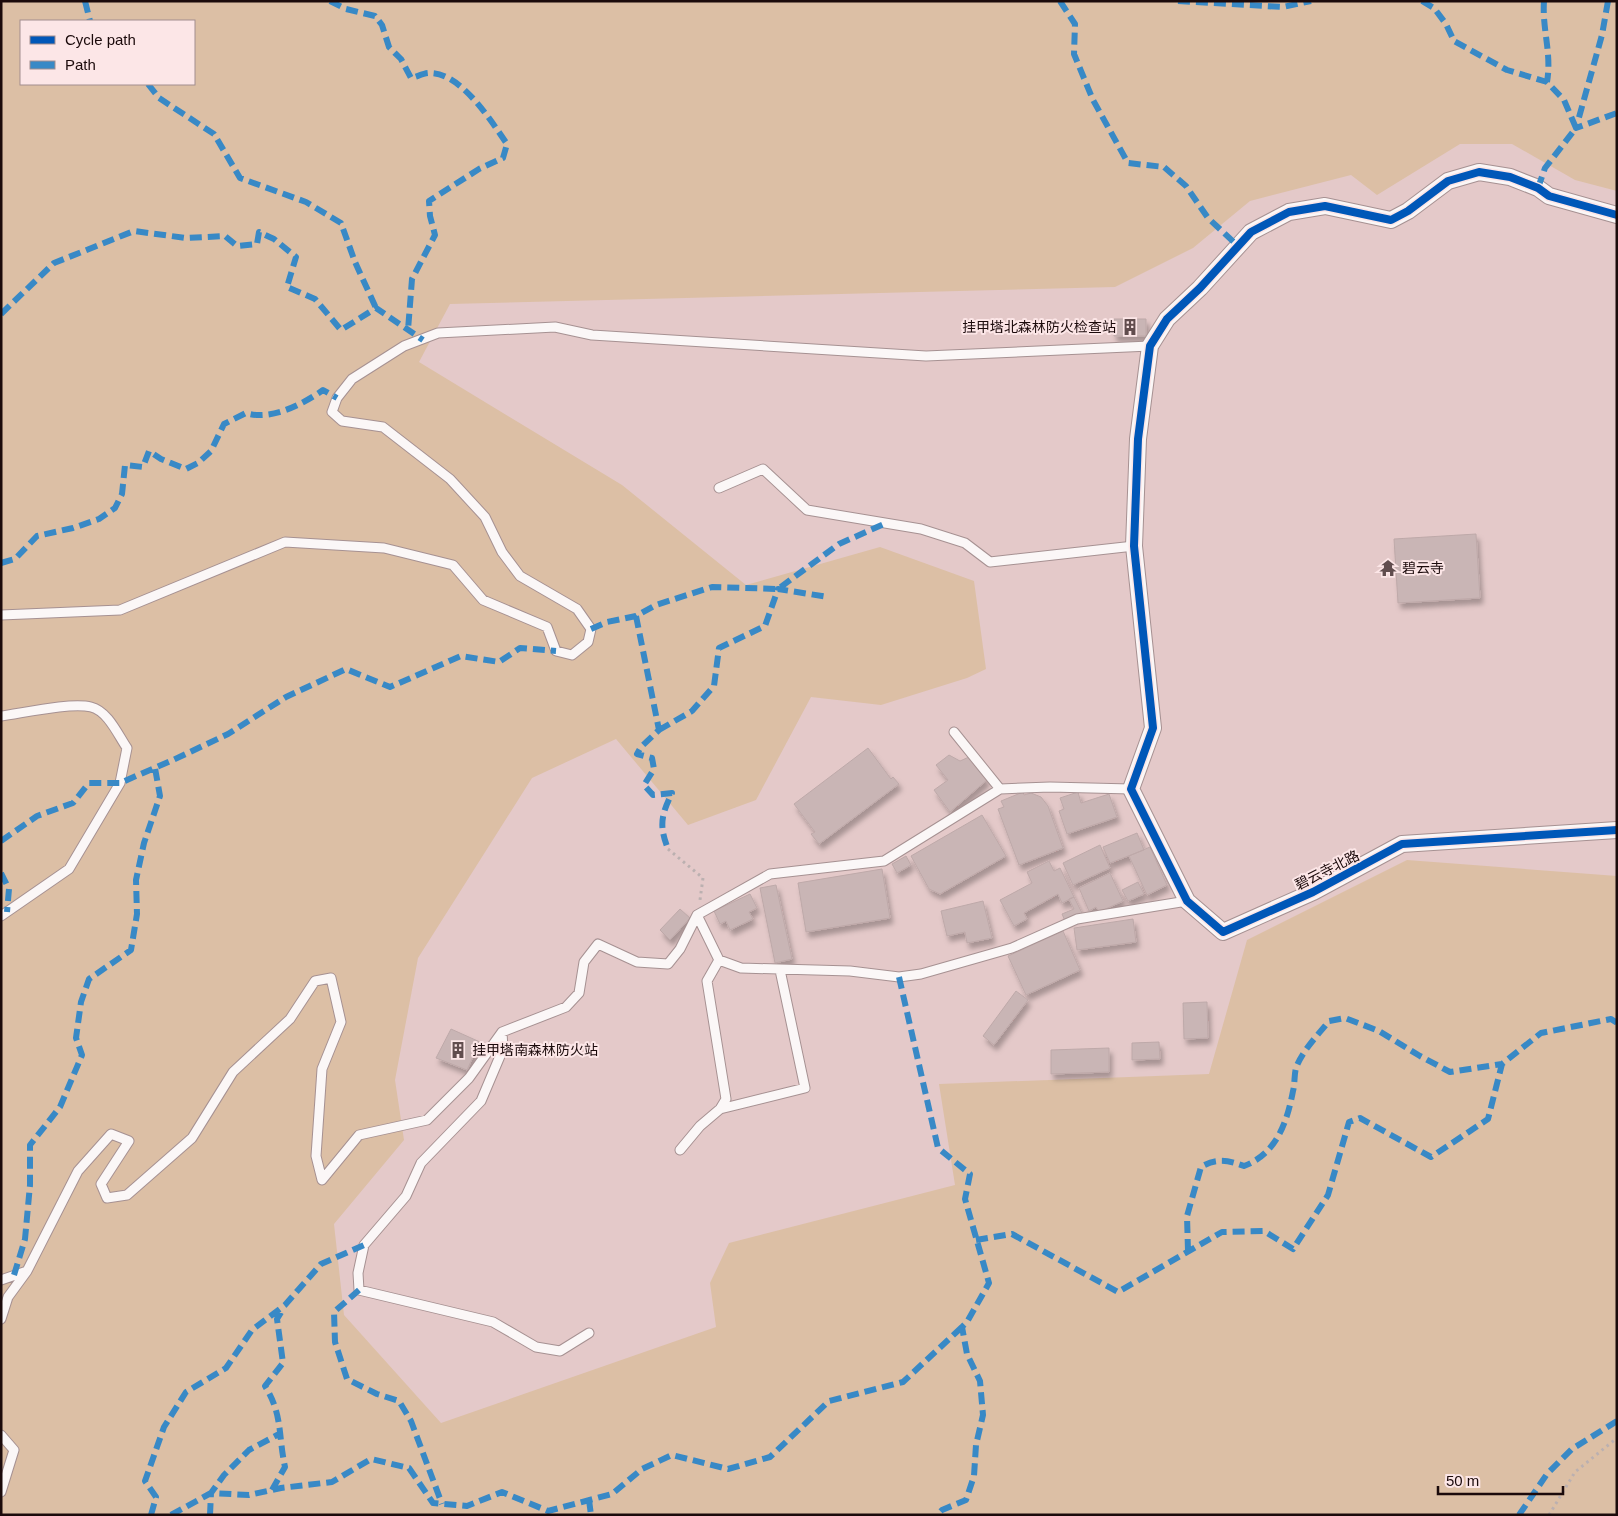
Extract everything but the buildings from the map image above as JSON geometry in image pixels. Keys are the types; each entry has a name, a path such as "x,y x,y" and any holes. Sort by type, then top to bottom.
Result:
{"street":[{"path":"1131,789 1153,728 1134,546 1138,439 1150,346 1167,319 1200,288 1251,232 1289,212 1325,206 1391,220 1408,211 1448,181 1479,172 1510,177 1538,188 1549,196 1617,215"},
{"name":"碧云寺北路","path":"1131,789 1187,901 1223,932 1313,892 1402,844 1617,830"}],"lane":[{"path":"1,616 120,610 285,542 384,548 453,565 483,600 547,627 556,651 572,655 588,642 591,629 577,609 520,576 502,552 485,517 450,479 383,427 342,421 332,412 337,398 352,379 404,346 438,333 555,327 592,335 926,356 1150,346"},
{"path":"719,488 763,469 807,510 921,529 964,544 990,562 1134,546"},
{"path":"1,716 92,707 110,721 127,748 120,782 69,869 1,916"},
{"path":"954,732 1000,789"},
{"path":"1,1319 8,1298 27,1270 78,1171 112,1134 129,1141 100,1184 108,1198 127,1195 192,1138 233,1072 290,1019 315,981 331,978 341,1022 322,1069 316,1156 322,1180 359,1135 427,1120 469,1078 502,1032 566,1007 579,992 584,962 598,944 637,962 668,964 680,949 697,915 770,874 884,861 1000,789 1050,787 1131,789"},
{"path":"697,915 720,960 741,968 850,970 899,977 921,974 1012,948 1077,919 1187,901"},
{"path":"680,1150 700,1126 720,1109 726,1099 707,981 720,960"},
{"path":"720,1109 805,1088 780,970"},
{"path":"502,1032 503,1049 481,1101 421,1163 406,1196 364,1245 358,1273 359,1290 492,1322 536,1347 560,1352 589,1333"},
{"path":"1,1280 27,1270"},
{"path":"1,1435 14,1450 1,1492"}],"path":[{"path":"668,849 703,878 697,915"},
{"path":"1549,1515 1575,1472 1617,1438"}],"shaded area":[{"path":"1,1 1617,1 1617,191 1575,180 1512,144 1460,144 1377,195 1351,175 1250,201 1193,248 1115,287 450,304 419,362 622,485 746,585 880,547 974,581 986,669 967,678 881,705 811,697 756,800 688,825 616,739 532,778 418,958 395,1080 404,1140 334,1224 344,1315 441,1423 716,1327 710,1283 729,1243 955,1185 939,1084 1209,1074 1247,940 1407,860 1617,876 1617,1515 1,1515"}],"marked path":[{"path":"85,1 90,20"},
{"path":"330,1 346,9 375,16 382,25 389,47 401,59 411,78 429,73 441,75 452,80 464,89 484,111 507,144 503,158 479,169 429,201 430,216 435,235 412,279 408,330"},
{"path":"1060,1 1075,24 1074,54 1093,100 1128,163 1164,167 1186,186 1208,218 1238,246"},
{"path":"1178,1 1283,7 1311,1"},
{"path":"1422,1 1434,8 1446,24 1454,41 1507,70 1547,82 1564,100 1576,128 1545,168 1538,188"},
{"path":"1544,1 1548,61 1547,82"},
{"path":"1608,1 1602,35 1576,128 1617,113"},
{"path":"149,85 159,98 214,134 240,178 306,202 341,223 355,262 376,308"},
{"path":"1,314 54,263 134,231 186,238 225,236 237,246 257,244 259,232 274,239 296,257 287,287 315,299 341,330 376,308 423,340"},
{"path":"1,563 15,559 37,536 73,528 99,519 115,508 122,494 125,465 143,467 149,451 161,459 186,469 198,463 211,451 224,424 246,413 256,415 276,413 296,406 323,390 337,398"},
{"path":"591,629 607,622 636,616 656,605 712,587 778,589 839,544 884,524"},
{"path":"659,730 692,711 714,686 719,648 765,626 778,589 828,597"},
{"path":"636,616 659,730 641,747 637,754 652,758 654,769 644,785 653,795 672,793 665,808 662,821 663,834 668,849"},
{"path":"1,841 37,816 73,803 89,783 120,783 173,760 228,734 286,697 346,669 390,687 461,656 499,662 520,648 556,651"},
{"path":"14,1275 25,1239 30,1185 30,1145 60,1107 82,1055 76,1038 81,1002 89,979 131,950 137,914 136,880 144,843 160,796 155,768"},
{"path":"1,873 9,889 7,912"},
{"path":"899,977 938,1148 970,1174 965,1199 989,1283 967,1322 962,1327 967,1354 980,1381 983,1415 976,1445 974,1476 966,1500 942,1510 937,1515"},
{"path":"1188,1251 1187,1216 1201,1167 1217,1161 1233,1162 1244,1166 1255,1161 1272,1145 1287,1115 1294,1088 1295,1071 1302,1055 1329,1021 1345,1018 1379,1031 1450,1072 1502,1064"},
{"path":"976,1240 1012,1234 1118,1292 1222,1232 1264,1231 1293,1249 1328,1195 1349,1122 1360,1118 1431,1157 1488,1119 1502,1064 1541,1033 1611,1019 1617,1023"},
{"path":"151,1515 156,1497 145,1481 164,1427 186,1392 226,1368 252,1330 285,1305 321,1264 364,1245"},
{"path":"359,1290 334,1312 335,1342 347,1379 377,1394 399,1401 411,1421 442,1504"},
{"path":"272,1490 285,1467 275,1406 265,1386 283,1363 277,1319 283,1309"},
{"path":"171,1515 211,1493 249,1495 281,1488 332,1482 371,1459 409,1468 433,1503 467,1506 502,1492 548,1511 612,1494 642,1469 672,1455 728,1469 770,1457 829,1401 903,1382 962,1327"},
{"path":"1519,1515 1547,1474 1572,1449 1617,1421"},
{"path":"210,1515 211,1493 224,1475 249,1450 281,1433"},
{"path":"589,1500 591,1515"}],"cycle path":[{"path":"1617,215 1549,196 1538,188 1510,177 1479,172 1448,181 1408,211 1391,220 1325,206 1289,212 1251,232 1200,288 1167,319 1150,346 1138,439 1134,546 1153,728 1131,789 1187,901 1223,932 1313,892 1402,844 1617,830"}],"place":[{"name":"挂甲塔北森林防火检查站","path":"1130,327"},
{"name":"碧云寺","path":"1388,568"},
{"name":"挂甲塔南森林防火站","path":"458,1050"}]}
